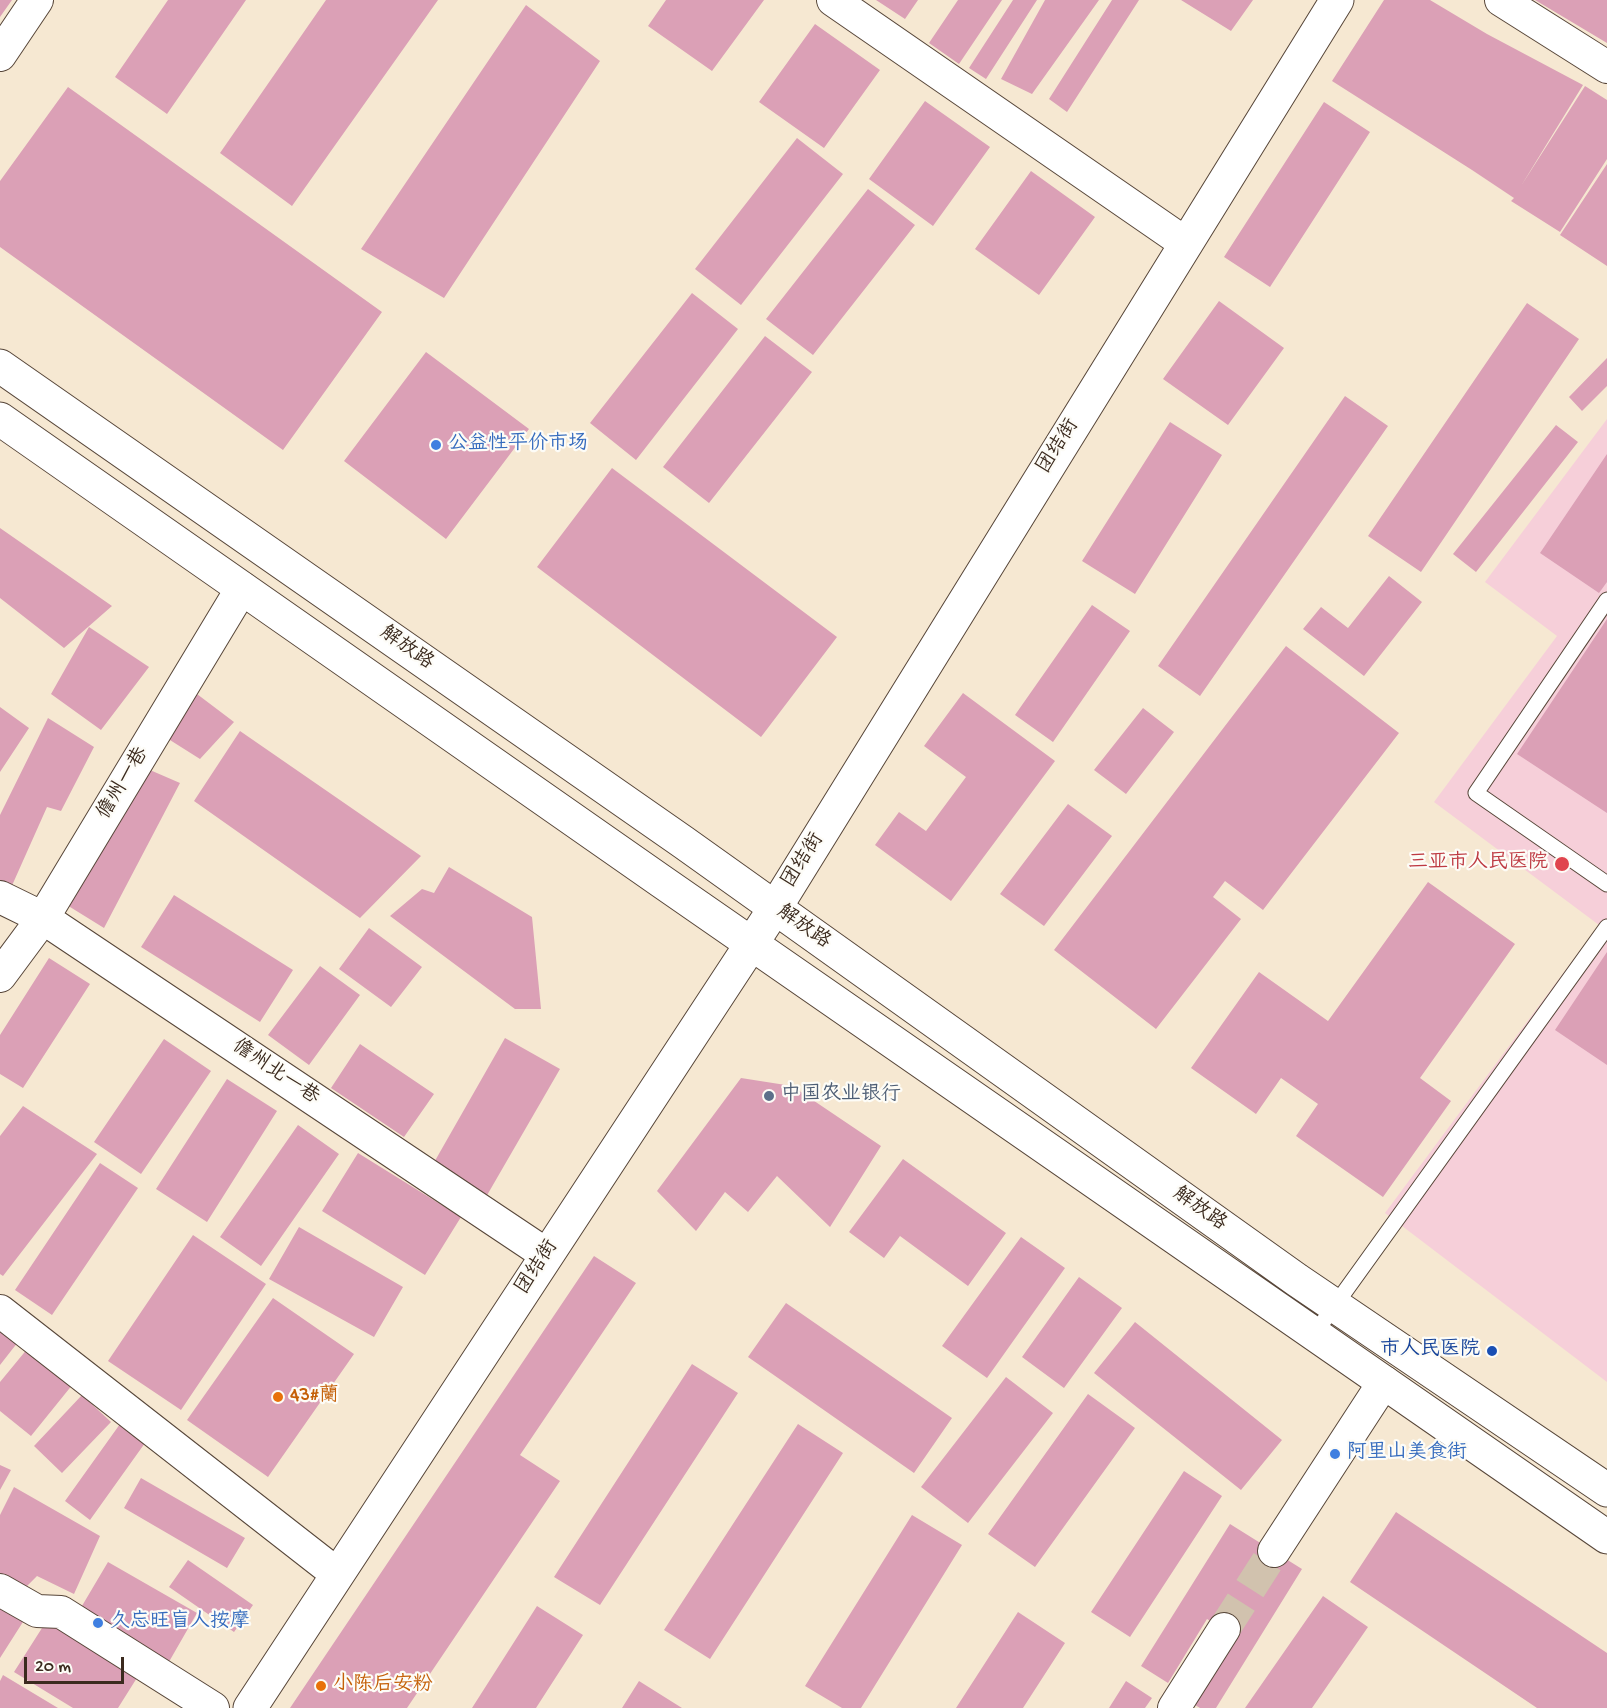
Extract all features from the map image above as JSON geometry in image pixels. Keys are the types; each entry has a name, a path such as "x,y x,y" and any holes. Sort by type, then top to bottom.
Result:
{"main road":[{"name":"团结街","path":"250,1708 775,908 1337,0"},
{"name":"解放路","path":"0,366 775,908 1334,1305 1607,1490"},
{"name":"解放路","path":"0,419 1607,1537"}],"street":[{"path":"0,55 37,0"},
{"path":"833,0 1185,243"},
{"path":"1501,0 1607,67"},
{"name":"儋州一巷","path":"0,976 43,918 242,588"},
{"name":"儋州北一巷","path":"0,897 43,918 547,1255"},
{"path":"0,1311 337,1574"},
{"path":"1274,1551 1384,1382"},
{"path":"0,1590 37,1611 61,1612 213,1708"},
{"path":"1174,1708 1224,1629"}],"lane":[{"path":"1607,600 1476,793 1607,884"},
{"path":"1315,1333 1607,927"}],"shaded area":[{"name":"三亚市人民医院","path":"1607,419 1607,1382 1385,1213 1599,925 1434,802 1557,636 1485,582"}],"building":[{"path":"0,0 12,0 0,17"},
{"path":"168,0 246,0 167,114 115,77"},
{"path":"326,0 438,0 292,206 220,153"},
{"path":"666,0 764,0 712,71 648,26"},
{"path":"876,0 918,0 905,19"},
{"path":"958,0 1002,0 959,64 929,43"},
{"path":"1013,0 1037,0 986,79 969,68"},
{"path":"1045,0 1099,0 1032,94 1001,79"},
{"path":"1112,0 1139,0 1067,112 1049,99"},
{"path":"1181,0 1253,0 1231,31"},
{"path":"1384,0 1430,0 1487,34 1583,85 1521,186 1585,86 1607,100 1607,159 1560,232 1511,201 1514,198 1472,170 1332,81"},
{"path":"1535,0 1607,0 1607,43"},
{"path":"526,5 600,61 444,298 361,249"},
{"path":"815,24 880,70 824,148 759,102"},
{"path":"68,87 382,312 283,450 0,247 0,181"},
{"path":"925,101 990,147 933,226 869,179"},
{"path":"1324,102 1370,132 1270,287 1224,257"},
{"path":"797,138 843,174 741,305 695,269"},
{"path":"1607,164 1607,266 1560,235"},
{"path":"1031,171 1095,217 1039,295 975,249"},
{"path":"868,189 915,225 813,355 766,319"},
{"path":"692,293 738,329 636,460 590,423"},
{"path":"1219,301 1284,348 1228,425 1163,379"},
{"path":"1527,303 1579,339 1421,572 1368,536"},
{"path":"765,336 812,372 709,503 663,467"},
{"name":"公益性平价市场","path":"426,352 529,429 446,539 344,461"},
{"path":"1607,358 1607,386 1582,411 1569,397"},
{"path":"1345,396 1388,426 1200,696 1158,666"},
{"path":"1170,422 1222,455 1135,594 1082,561"},
{"path":"1556,425 1578,442 1476,572 1453,554"},
{"path":"1607,454 1607,582 1599,593 1540,553"},
{"path":"612,468 837,637 761,737 537,567"},
{"path":"0,528 112,606 64,648 0,598"},
{"path":"1389,576 1422,602 1364,676 1303,629 1321,607 1348,628"},
{"path":"1092,605 1130,631 1053,742 1015,715"},
{"path":"1607,619 1607,813 1517,754"},
{"path":"89,627 149,667 101,730 51,694"},
{"path":"1286,646 1399,733 1263,910 1225,881 1213,897 1241,919 1156,1029 1054,950"},
{"path":"193,691 234,722 200,759 162,735"},
{"path":"963,693 1055,761 951,901 875,845 899,812 926,831 966,777 924,746"},
{"path":"0,707 29,728 0,772"},
{"path":"1143,708 1174,732 1126,794 1094,770"},
{"path":"48,718 94,747 61,811 47,807 10,890 0,886 0,815"},
{"path":"240,731 421,856 360,918 194,801"},
{"path":"143,767 180,783 104,928 62,902"},
{"path":"1068,804 1112,836 1044,926 1000,894"},
{"path":"449,867 532,917 541,1009 515,1009 390,916 422,889 434,893"},
{"path":"1428,882 1515,944 1420,1078 1451,1101 1383,1197 1296,1136 1318,1104 1281,1078 1256,1114 1191,1068 1259,972 1328,1021"},
{"path":"174,895 293,970 260,1022 141,947"},
{"path":"369,928 422,967 391,1007 339,969"},
{"path":"1607,952 1607,1065 1555,1030"},
{"path":"49,958 90,984 23,1088 0,1074 0,1035"},
{"path":"320,966 360,995 309,1065 268,1035"},
{"path":"505,1038 560,1069 486,1197 432,1166"},
{"path":"164,1039 211,1071 141,1174 94,1142"},
{"path":"360,1044 434,1094 404,1137 331,1088"},
{"path":"741,1078 792,1086 881,1146 830,1227 777,1176 748,1212 725,1192 696,1231 657,1191"},
{"path":"227,1079 277,1111 207,1222 156,1189"},
{"path":"23,1106 97,1154 3,1276 0,1274 0,1136"},
{"path":"298,1125 339,1154 261,1266 220,1237"},
{"path":"358,1153 461,1217 425,1275 322,1211"},
{"path":"903,1159 1006,1233 968,1286 900,1236 884,1258 849,1232"},
{"path":"100,1163 138,1188 52,1315 15,1290"},
{"path":"299,1227 403,1287 374,1337 269,1279"},
{"path":"193,1235 266,1284 181,1410 108,1361"},
{"path":"1021,1237 1065,1268 987,1378 942,1346"},
{"path":"594,1256 636,1283 520,1455 560,1481 407,1708 290,1708"},
{"path":"1079,1277 1122,1308 1064,1388 1022,1357"},
{"path":"273,1298 354,1354 268,1477 187,1420"},
{"path":"786,1303 952,1418 914,1473 748,1357"},
{"path":"1135,1322 1282,1440 1241,1490 1094,1373"},
{"path":"0,1328 18,1342 0,1365"},
{"path":"28,1348 73,1384 31,1436 0,1411 0,1382"},
{"path":"692,1364 738,1393 600,1605 554,1577"},
{"path":"1006,1377 1053,1413 968,1523 921,1487"},
{"path":"1088,1394 1135,1428 1035,1567 988,1534"},
{"path":"82,1395 111,1422 62,1473 34,1446"},
{"path":"120,1424 145,1443 90,1520 65,1501"},
{"path":"798,1424 843,1453 710,1659 664,1630"},
{"path":"0,1465 11,1470 0,1490"},
{"path":"1184,1471 1222,1496 1130,1637 1091,1612"},
{"path":"141,1478 245,1538 227,1568 124,1508"},
{"path":"14,1487 100,1536 74,1594 37,1576 23,1590 0,1573 0,1515"},
{"path":"1396,1512 1607,1653 1607,1708 1537,1708 1350,1582"},
{"path":"912,1515 962,1545 861,1708 842,1708 805,1686"},
{"path":"1230,1524 1302,1569 1216,1708 1200,1708 1187,1700 1229,1632 1207,1619 1168,1683 1141,1666"},
{"path":"188,1560 253,1605 234,1632 169,1587"},
{"path":"108,1562 197,1613 166,1667 76,1616"},
{"path":"1323,1596 1368,1627 1312,1708 1245,1708"},
{"path":"0,1598 28,1614 0,1658"},
{"path":"537,1606 583,1635 536,1708 472,1708"},
{"path":"1018,1612 1065,1643 1023,1708 956,1708"},
{"path":"49,1617 140,1673 118,1708 73,1708 14,1672"},
{"path":"3,1675 58,1708 0,1708 0,1681"},
{"path":"639,1681 682,1708 622,1708"},
{"path":"1126,1681 1152,1698 1145,1708 1109,1708"}],"tunnel":[{"path":"1224,1629 1274,1551"}],"place":[{"name":"公益性平价市场","path":"436,445"},
{"name":"三亚市人民医院","path":"1562,864"},
{"name":"中国农业银行","path":"769,1096"},
{"name":"市人民医院","path":"1492,1351"},
{"name":"43#蘭","path":"278,1397"},
{"name":"阿里山美食街","path":"1335,1454"},
{"name":"久忘旺盲人按摩","path":"98,1623"},
{"name":"小陈后安粉","path":"321,1686"}]}
